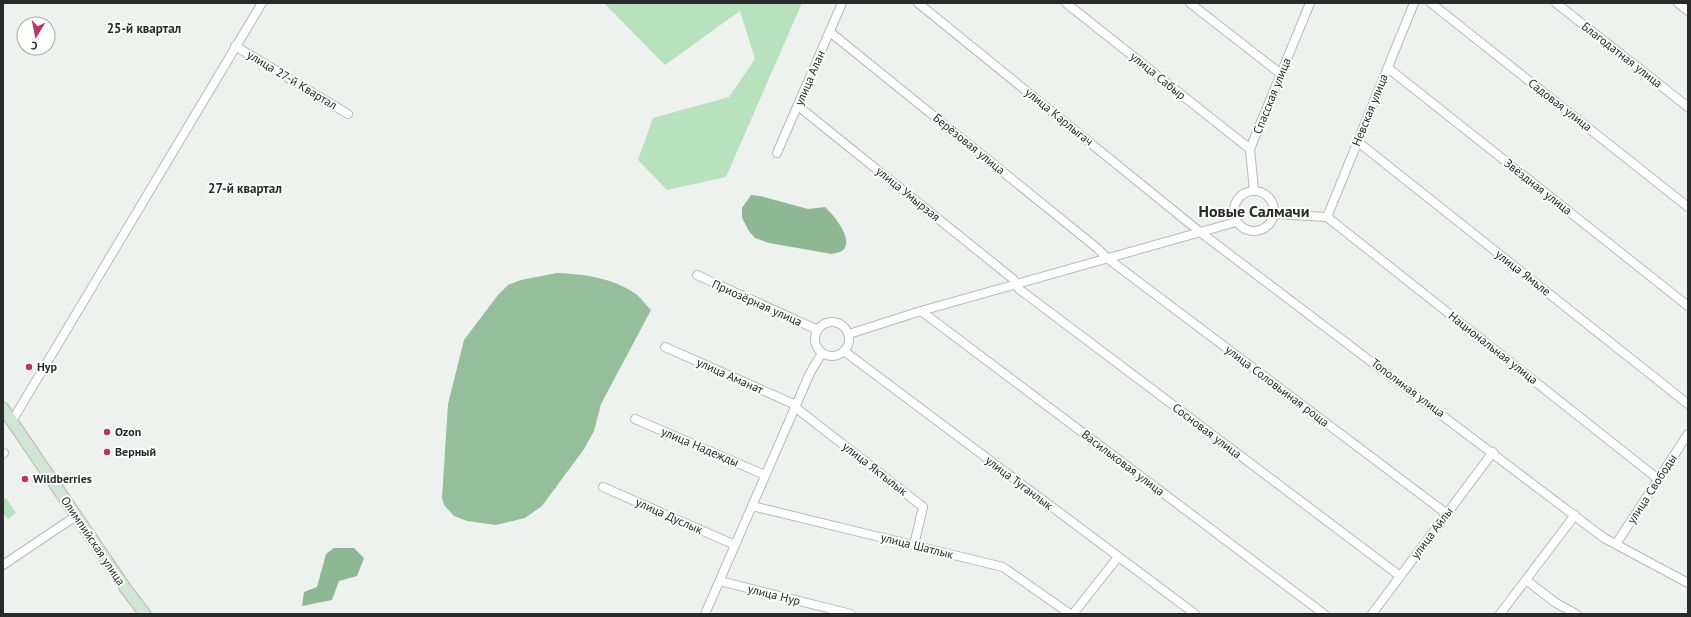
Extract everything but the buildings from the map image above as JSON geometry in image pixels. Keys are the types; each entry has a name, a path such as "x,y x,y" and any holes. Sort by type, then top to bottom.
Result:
{"street":[{"path":"12,421 262,3"},
{"name":"улица Алан","path":"777,153 842,3"},
{"name":"улица Карлыгач","path":"918,3 1200,232"},
{"name":"улица Сабыр","path":"1066,3 1250,149"},
{"path":"1190,3 1281,74"},
{"name":"Спасская улица","path":"1254,191 1250,149 1310,3"},
{"name":"Невская улица","path":"1327,218 1414,3"},
{"name":"Садовая улица","path":"1431,3 1688,207"},
{"name":"Благодатная улица","path":"1556,3 1688,107"},
{"path":"1678,3 1688,11"},
{"name":"Берёзовая улица","path":"830,32 1097,248 1107,258"},
{"name":"улица 27-й Квартал","path":"235,46 348,114"},
{"name":"Звёздная улица","path":"1388,68 1688,306"},
{"name":"улица Умырзая","path":"798,106 1007,274 1016,284"},
{"name":"улица Ямьле","path":"1358,142 1688,404"},
{"path":"1254,191 1262,193 1269,198 1273,205 1274,214 1271,222 1266,228 1258,231 1250,231 1242,228 1236,222 1234,214 1235,205 1239,198 1246,193 1254,191"},
{"path":"1274,214 1327,218"},
{"name":"Национальная улица","path":"1327,218 1658,479"},
{"path":"849,334 921,311 1236,222"},
{"name":"Тополиная улица","path":"1200,232 1493,452 1604,538 1688,583"},
{"name":"улица Соловьиная роща","path":"1107,258 1447,514"},
{"name":"Приозёрная улица","path":"697,275 818,330"},
{"name":"Сосновая улица","path":"1016,284 1025,294 1400,576"},
{"name":"Васильковая улица","path":"921,311 1324,614"},
{"path":"828,322 840,324 846,328 849,334 847,348 836,356 829,356 822,353 816,342 818,330 828,322"},
{"name":"улица Аманат","path":"665,347 795,406"},
{"name":"улица Туганлык","path":"844,351 1194,614"},
{"path":"705,614 795,406 810,373 822,353"},
{"name":"улица Яктылык","path":"795,406 923,506 914,545"},
{"name":"Олимпийская улица","path":"3,408 126,589 145,614"},
{"name":"улица Надежды","path":"635,419 765,475"},
{"name":"улица Свободы","path":"1616,544 1688,434"},
{"name":"улица Айлы","path":"1372,614 1493,452"},
{"name":"улица Дуслык","path":"602,488 735,545"},
{"name":"улица Шатлык","path":"752,506 1003,566 1071,614"},
{"path":"1500,614 1574,515"},
{"path":"3,565 76,516"},
{"path":"1071,614 1118,557"},
{"path":"1526,580 1556,603 1576,614"},
{"name":"улица Нур","path":"720,581 851,614"}],"shaded area":[{"path":"604,3 802,3 726,177 667,190 638,160 653,118 729,97 755,59 740,11 665,65"},
{"path":"751,195 808,209 825,207 841,226 846,239 844,249 840,252 832,254 769,243 755,238 749,231 742,218 742,208"},
{"path":"557,273 578,274 618,284 640,297 651,310 601,404 594,431 584,449 542,506 525,518 496,525 467,521 454,516 444,505 442,498 448,404 464,340 498,295 508,285 521,280"},
{"path":"6,498 16,513 8,519 3,513 3,500"},
{"path":"334,548 354,548 364,558 357,576 339,581 332,600 302,606 304,592 317,587 326,554"}],"place":[{"name":"Нур","path":"29,367"},
{"name":"Ozon","path":"107,432"},
{"name":"Верный","path":"107,452"},
{"name":"Wildberries","path":"25,479"}],"district":[{"name":"25-й квартал","path":"144,28"},
{"name":"27-й квартал","path":"245,188"},
{"name":"Новые Салмачи","path":"1254,211"}]}
